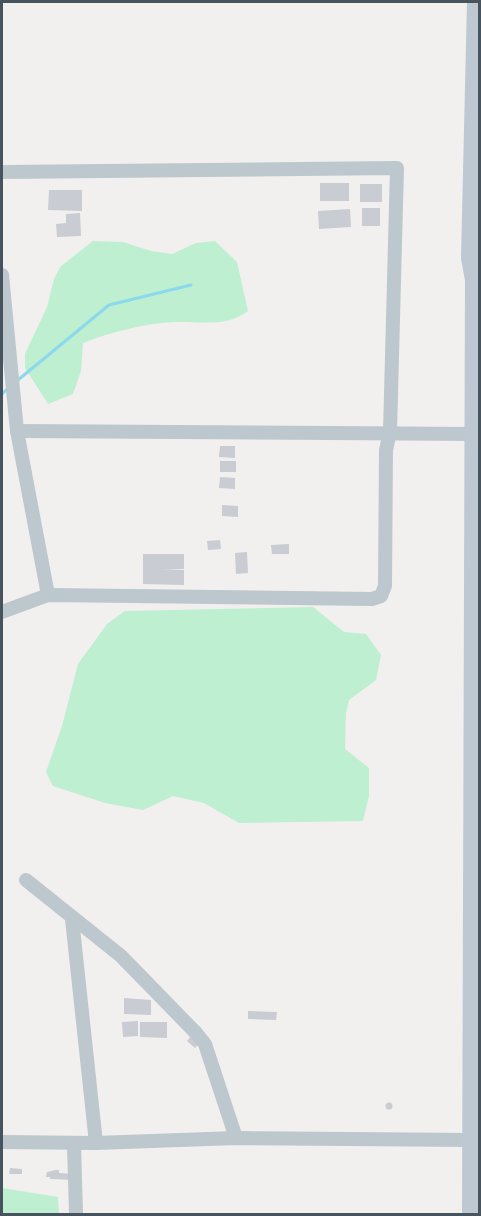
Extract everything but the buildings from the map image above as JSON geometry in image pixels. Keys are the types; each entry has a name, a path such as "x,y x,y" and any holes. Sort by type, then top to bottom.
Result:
{"main road":[{"path":"471,1215 475,1052 474,434 477,408 474,280 470,248 476,2"},
{"path":"474,280 480,249"}],"street":[{"path":"2,172 397,168 390,432 386,450 385,586 381,596 349,598 48,595 2,612"},
{"path":"2,275 17,431 48,595"},
{"path":"17,431 474,434"},
{"path":"26,880 121,956 205,1044 236,1138"},
{"path":"72,919 96,1143"},
{"path":"2,1142 74,1144 236,1138 472,1140"},
{"path":"74,1144 76,1215"}],"green space":[{"path":"93,241 123,242 151,251 172,254 196,243 215,241 237,262 248,311 231,320 221,322 162,323 116,332 83,343 81,371 73,394 48,404 25,368 25,354 47,307 54,279 61,266"},
{"path":"313,607 344,632 366,634 381,655 376,680 349,700 346,713 345,749 369,768 369,796 363,821 239,823 204,803 173,796 143,810 105,803 53,786 46,772 62,726 78,664 107,624 125,611"},
{"path":"2,1188 58,1197 59,1214 2,1214"}],"waterway":[{"path":"18,380 109,305 191,285"},
{"path":"2,394 8,388"}]}
